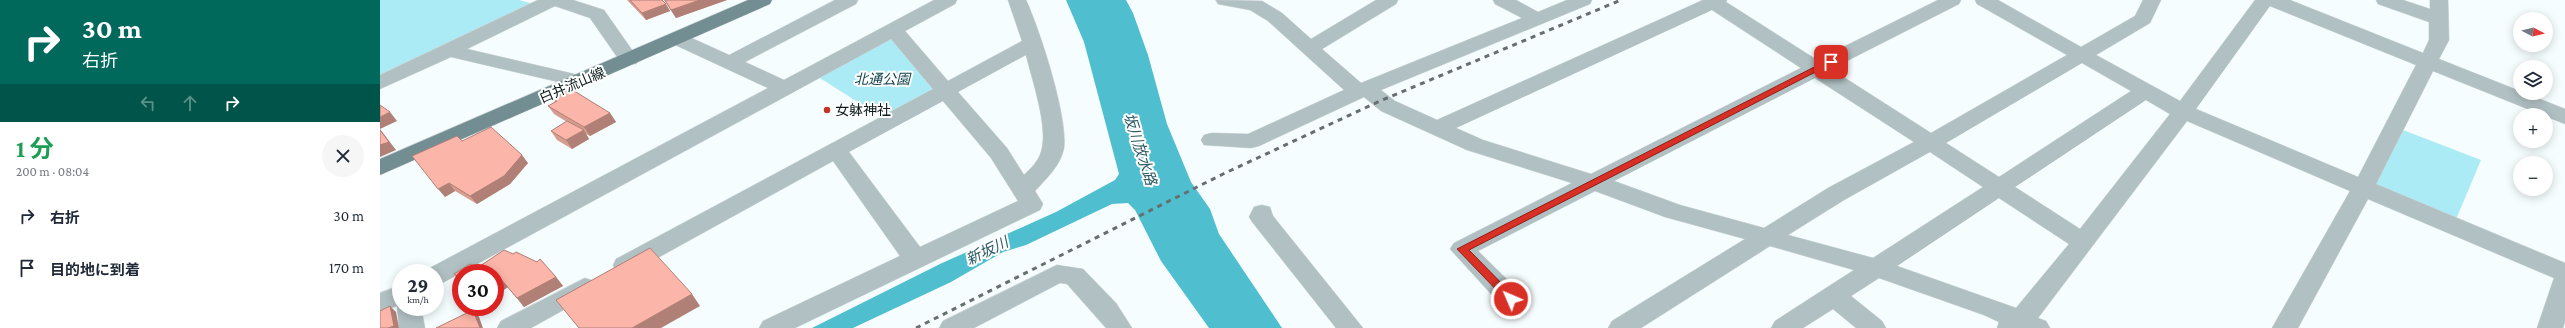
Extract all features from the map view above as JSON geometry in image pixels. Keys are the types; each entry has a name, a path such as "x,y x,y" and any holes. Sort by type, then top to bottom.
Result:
{"main road":[{"name":"白井流山線","path":"380,168 678,40 764,0"}],"street":[{"path":"380,83 553,0 597,14 629,60"},
{"path":"729,63 849,0"},
{"path":"1016,0 1022,11 1042,81 1053,147 1045,166 1023,189"},
{"path":"1225,0 1255,5 1275,18 1362,90 1388,106 1475,145 1596,183 1673,211 1877,268 2021,325 2082,241 2183,112 2265,0"},
{"path":"1502,0 1537,19"},
{"path":"1212,140 1251,141 1362,90 1583,0"},
{"path":"1511,299 1462,249 1596,183 1952,0"},
{"path":"1984,0 2183,112 2565,273"},
{"path":"1622,328 1770,238 1836,194 1932,142 2144,19 2152,0"},
{"path":"2273,0 2565,117"},
{"path":"2284,328 2363,188 2439,40 2438,9 2385,0"},
{"path":"1438,128 1716,1 1932,142 1997,187 2082,241"},
{"path":"1311,48 1378,2"},
{"path":"444,271 892,28 930,3"},
{"path":"772,328 1032,204 999,152 892,28"},
{"path":"678,40 782,88"},
{"path":"510,328 1032,44"},
{"path":"448,50 580,81"},
{"path":"1784,328 1877,268 1997,187 2146,91"},
{"path":"837,151 915,259"},
{"path":"1262,213 1261,217 1280,242 1350,328"},
{"path":"962,326 1058,274 1074,275 1107,310 1120,328"},
{"path":"2550,328 2565,281"},
{"path":"1834,296 1873,328"},
{"path":"380,304 392,298"},
{"path":"410,316 412,328"}],"green space":[{"path":"380,0 519,0 534,4 380,78"},
{"name":"北通公園","path":"885,39 893,40 934,88 931,93 883,118 815,75"},
{"path":"2403,130 2481,160 2457,217 2447,218 2375,184"}],"water":[{"path":"1066,0 1126,0 1133,13 1148,55 1167,124 1191,182 1210,209 1219,234 1282,328 1209,328 1161,261 1135,210 1128,203 1112,204 1026,245 1003,252 951,282 853,328 812,328 940,264 1056,212 1115,180 1119,174 1084,42"}],"building":[{"path":"630,0 662,0 666,4 642,13"},
{"path":"665,0 700,0 671,10"},
{"path":"571,89 610,113 584,127 548,106 557,101 553,99"},
{"path":"380,105 390,112 380,117"},
{"path":"567,121 584,130 566,140 551,131"},
{"path":"491,127 522,155 504,176 470,196 449,183 438,189 412,156 457,136 462,141"},
{"path":"380,130 389,142 380,145"},
{"path":"650,248 692,294 632,328 579,328 556,300"},
{"path":"504,250 513,254 516,252 537,262 540,259 556,277 517,298 504,283 504,264 483,264"},
{"path":"390,306 394,326 380,328 380,311"},
{"path":"461,316 475,316 480,328 436,328"}],"railway":[{"path":"916,328 1223,174 1380,101 1621,0"}],"place":[{"name":"女躰神社","path":"827,110"}],"route":[{"path":"1511,299 1462,249 1596,183 1831,62"}],"water label":[{"name":"坂川放水路","path":"1140,149"},
{"name":"新坂川","path":"987,251"}]}
